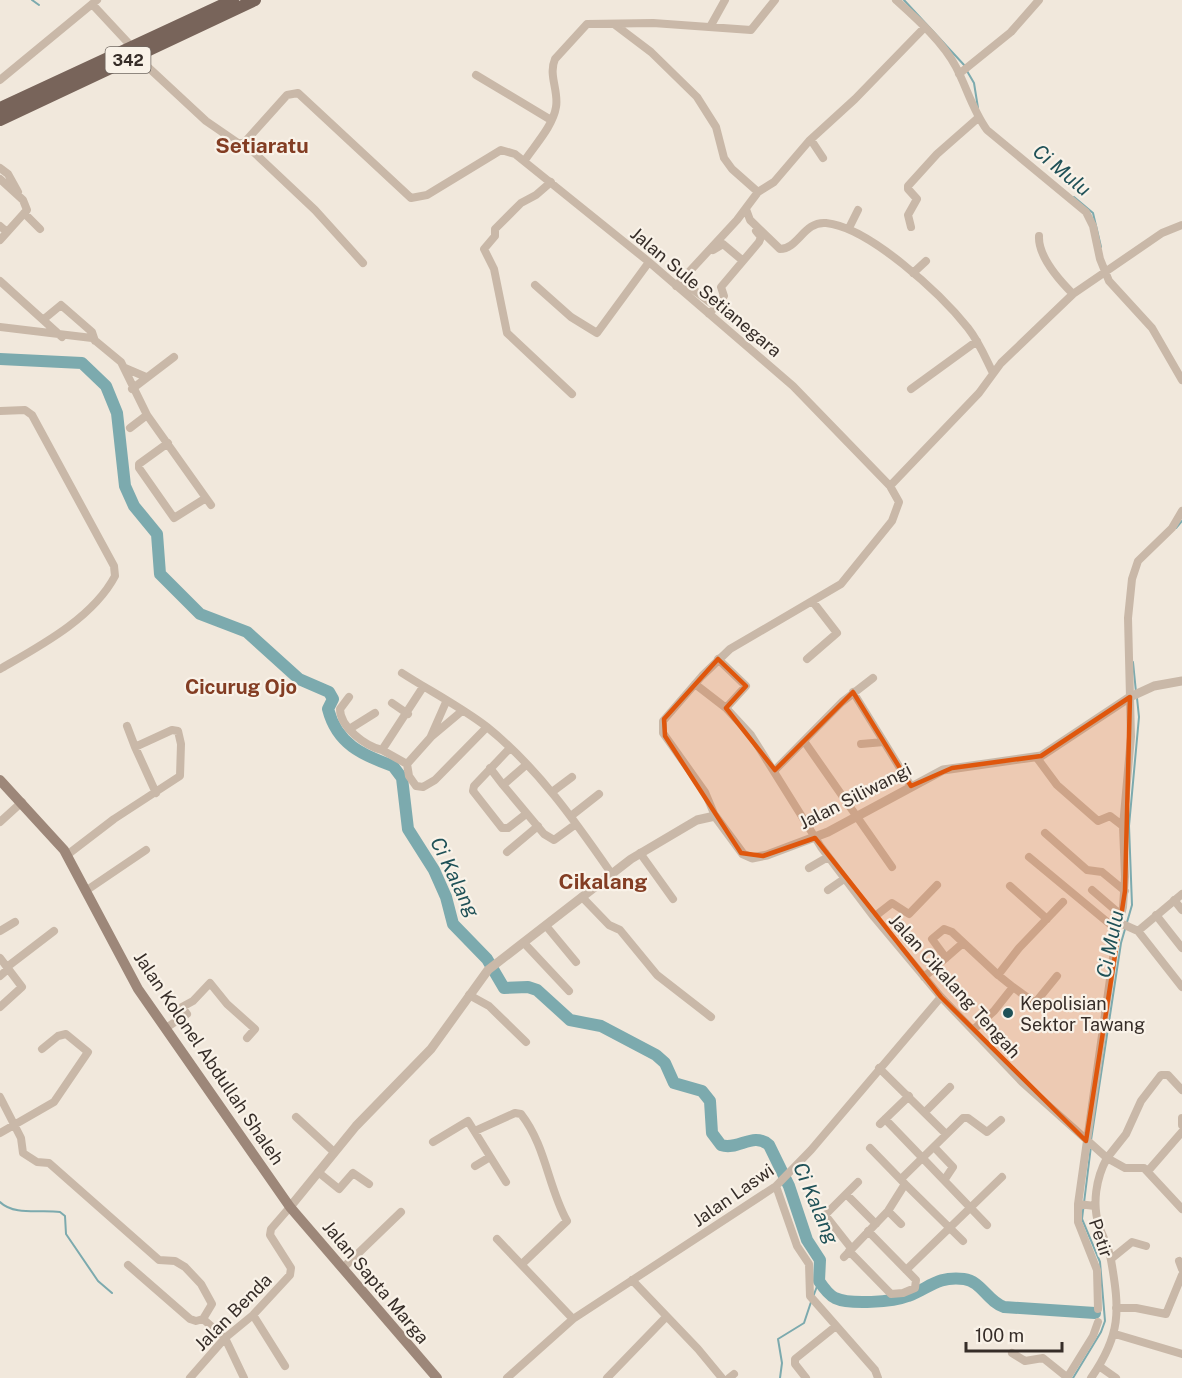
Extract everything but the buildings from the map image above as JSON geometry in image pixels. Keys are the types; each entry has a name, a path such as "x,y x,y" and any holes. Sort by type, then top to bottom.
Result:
{"main road":[{"name":"342","path":"0,108 134,52 232,0"},
{"name":"342","path":"203,17 255,0"},
{"name":"342","path":"0,120 66,82"},
{"name":"Jalan Kolonel Abdullah Shaleh","path":"0,780 67,855 131,977 291,1207"},
{"name":"Jalan Sapta Marga","path":"291,1207 437,1378"}],"street":[{"path":"710,27 725,0"},
{"path":"525,160 551,120 556,106 552,66 555,59 587,24 753,30 775,0"},
{"path":"896,0 965,70 978,118 1000,144 1086,212 1094,226 1107,271 1116,292 1152,328 1182,380"},
{"path":"965,70 1011,32 1039,0"},
{"path":"0,80 94,2 134,52 224,136 234,143 244,143 315,210 363,263"},
{"path":"614,24 651,52 697,97 716,127 724,158 732,169 758,192"},
{"path":"715,306 679,284 746,209 758,192 774,182 811,140 855,99 925,27"},
{"path":"476,75 551,120"},
{"name":"Jalan Sule Setianegara","path":"244,143 285,96 295,92 411,198 427,195 501,150 510,151 525,160 679,284 709,314 808,399 890,486"},
{"path":"911,227 908,214 917,199 908,186 937,154 978,118"},
{"path":"811,140 823,158"},
{"path":"0,168 8,174 27,208 0,240"},
{"path":"0,179 21,198"},
{"path":"551,182 502,219 495,229 495,236 484,249 494,269 507,333 572,394"},
{"path":"746,209 750,220 780,249 789,247 811,225 825,223 849,228 891,255 914,273 967,326 993,373"},
{"path":"849,228 858,210"},
{"path":"24,213 40,229"},
{"path":"709,314 724,295 721,287 761,237 746,222"},
{"path":"291,1207 368,1113 426,1054 489,969 547,927 611,873 640,853 698,820 714,816 705,792 662,729 665,717 718,659 739,643 841,584 892,521 899,502 890,486 979,393 993,373 1073,294 1162,233 1182,225"},
{"path":"0,226 7,232"},
{"path":"1039,236 1041,249 1057,278 1073,294"},
{"path":"697,268 720,244 726,245 742,260"},
{"path":"914,273 926,261"},
{"path":"535,285 571,317 598,333 649,262"},
{"path":"0,281 62,336"},
{"path":"44,319 61,305 91,331 95,341 125,368 146,377"},
{"path":"0,327 95,341"},
{"path":"911,388 977,341"},
{"path":"132,389 174,357"},
{"path":"125,368 132,389 147,415 168,443 209,502 174,519 139,468 139,464 168,443"},
{"path":"0,411 25,410 32,415 114,566 114,579 69,626 44,644 0,669"},
{"path":"130,428 147,415"},
{"name":"Petir","path":"1096,1310 1097,1270 1078,1222 1087,1141 1125,891 1123,826 1131,737 1128,618 1132,579 1138,561 1181,516"},
{"path":"807,659 837,633 813,602"},
{"path":"718,659 746,686 726,708"},
{"path":"402,673 487,727 510,747 552,792 611,873"},
{"path":"774,771 853,692 873,678"},
{"name":"Jalan Siliwangi","path":"714,816 741,853 749,857 767,855 814,838 858,817 911,786 952,768 1037,758 1130,697 1144,690 1182,681"},
{"name":"Jalan Cikalang Tengah","path":"695,684 726,708 751,735 814,838 874,917 941,997 1022,1082 1107,1158"},
{"path":"382,750 408,714 423,687"},
{"path":"853,692 911,786"},
{"path":"349,697 340,713 351,729 365,745 382,750 408,764 412,782 418,787 426,786 487,727"},
{"path":"431,737 446,702"},
{"path":"392,703 408,714"},
{"path":"408,764 431,737 462,711"},
{"path":"351,729 375,713"},
{"path":"127,726 156,793"},
{"path":"67,855 122,813 180,776 180,733 174,730 135,747"},
{"path":"804,741 892,867"},
{"path":"861,744 884,742"},
{"path":"510,747 473,788 474,795 502,828 510,827 526,814"},
{"path":"1037,758 1057,785 1098,821 1110,816 1123,826"},
{"path":"503,784 526,765"},
{"path":"490,768 526,814 554,840 576,824"},
{"path":"552,792 572,777"},
{"path":"571,816 599,794"},
{"path":"0,822 22,802"},
{"path":"507,852 538,826"},
{"path":"1045,833 1087,870 1102,872 1125,891"},
{"path":"87,890 146,850"},
{"path":"640,853 673,899"},
{"path":"809,868 828,857"},
{"path":"1029,857 1119,922 1135,929 1182,985"},
{"path":"828,890 844,879"},
{"path":"874,917 892,903 909,914 937,885"},
{"path":"1010,886 1047,919"},
{"path":"1092,890 1119,922"},
{"path":"1135,929 1182,894"},
{"path":"582,897 607,923 620,930 657,975 711,1017"},
{"path":"1174,900 1182,910"},
{"path":"998,975 1063,902"},
{"path":"1156,915 1182,948"},
{"path":"0,931 15,922"},
{"path":"547,927 576,962"},
{"path":"946,958 933,942 937,933 948,929 998,975 1035,1003 1057,976"},
{"path":"0,976 54,931"},
{"path":"525,943 569,991"},
{"path":"924,977 963,943"},
{"path":"0,958 22,987 0,1007"},
{"path":"166,1028 187,1014 182,1007 202,993 210,983 227,1004 255,1029 247,1038"},
{"path":"973,1030 994,1011 1013,987"},
{"path":"469,995 489,1006 526,1042"},
{"name":"Jalan Laswi","path":"507,1378 573,1319 778,1184 941,997"},
{"path":"0,1134 60,1097 88,1052 66,1034 54,1038 42,1048"},
{"path":"879,1068 926,1111 946,1134"},
{"path":"1091,1378 1100,1366 1115,1334 1116,1310 1111,1259 1095,1206 1099,1178 1107,1158 1126,1134 1141,1101 1161,1075 1168,1075 1182,1090"},
{"path":"926,1111 950,1087"},
{"path":"909,1095 883,1121 945,1179 987,1225"},
{"path":"0,1097 22,1140 23,1152 37,1162 49,1162 159,1260 178,1262 198,1279 212,1304 203,1319 196,1321 190,1319 128,1265"},
{"path":"475,1131 515,1113 521,1114 536,1139 567,1221 522,1264"},
{"path":"296,1117 334,1152"},
{"path":"848,1252 888,1211 903,1181 922,1157 965,1117 987,1132 1001,1120"},
{"path":"1182,1118 1182,1125"},
{"path":"433,1142 465,1120 475,1131 506,1182"},
{"path":"1148,1171 1182,1132"},
{"path":"934,1147 953,1167 945,1179"},
{"path":"870,1148 963,1241"},
{"path":"475,1166 490,1157"},
{"path":"1107,1158 1125,1168 1141,1168 1148,1171 1182,1209"},
{"path":"318,1172 339,1189 353,1173 369,1184"},
{"path":"906,1270 970,1206 1002,1178"},
{"path":"858,1182 825,1215 848,1252 891,1294 903,1293 916,1287 917,1282 868,1231"},
{"path":"778,1184 796,1246 809,1264 813,1299 875,1370 878,1378"},
{"path":"846,1194 876,1224"},
{"path":"1081,1205 1095,1206"},
{"name":"Jalan Benda","path":"190,1378 225,1338 253,1315 291,1271 270,1235 271,1229 291,1207"},
{"path":"888,1211 901,1224"},
{"path":"344,1268 401,1212"},
{"path":"497,1239 573,1319"},
{"path":"1111,1259 1132,1242 1146,1246"},
{"path":"1116,1310 1136,1308 1166,1314 1182,1275"},
{"path":"632,1280 698,1348 722,1378"},
{"path":"253,1315 285,1366"},
{"path":"607,1378 666,1317"},
{"path":"203,1319 225,1338 244,1378"},
{"path":"1012,1353 1025,1361 1042,1358 1068,1378 1093,1336 1098,1322"},
{"path":"806,1378 795,1364 795,1359 836,1326"},
{"path":"1115,1334 1182,1354"},
{"path":"1100,1366 1116,1378"}],"highlighted area":[{"path":"718,659 746,686 726,708 775,770 853,692 911,786 952,768 1041,756 1130,697 1125,891 1086,1141 941,997 815,838 763,856 741,853 665,736 664,719"}],"waterway":[{"path":"32,0 39,5"},
{"name":"Ci Mulu","path":"904,0 965,66"},
{"name":"Ci Mulu","path":"967,71 974,83 978,108"},
{"name":"Ci Mulu","path":"1074,197 1093,213 1101,247"},
{"name":"Ci Kalang","path":"0,359 82,363 106,386 117,413 125,486 134,506 157,534 160,574 200,614 247,632 299,679 329,692 333,699 328,709 332,721 344,740 361,752 393,766 402,778 408,829 434,870 446,897 453,924 487,959 504,988 528,987 537,990 570,1020 601,1026 656,1055 665,1063 674,1083 702,1091 710,1101 712,1133 721,1145 733,1146 751,1140 763,1141 769,1145 789,1186 807,1240 820,1260 819,1281 831,1295 842,1300 882,1301 908,1296 947,1279 964,1279 975,1284 993,1301 1004,1307 1095,1313"},
{"name":"Ci Mulu","path":"1176,528 1182,521"},
{"name":"Ci Mulu","path":"1133,662 1136,692"},
{"name":"Ci Mulu","path":"1091,1140 1121,943 1132,905 1129,826 1139,717 1137,698"},
{"name":"Ci Mulu","path":"1073,1378 1101,1332 1105,1321 1100,1262 1082,1219 1091,1146"},
{"path":"0,1202 20,1211 53,1211 65,1216 66,1234 98,1281 112,1293"},
{"path":"813,1297 819,1281"},
{"path":"780,1378 782,1363 778,1339 804,1323 811,1302"}],"place":[{"name":"Kepolisian Sektor Tawang","path":"1008,1013"}],"district":[{"name":"Setiaratu","path":"262,145"},
{"name":"Cicurug Ojo","path":"241,687"},
{"name":"Cikalang","path":"603,881"}]}
